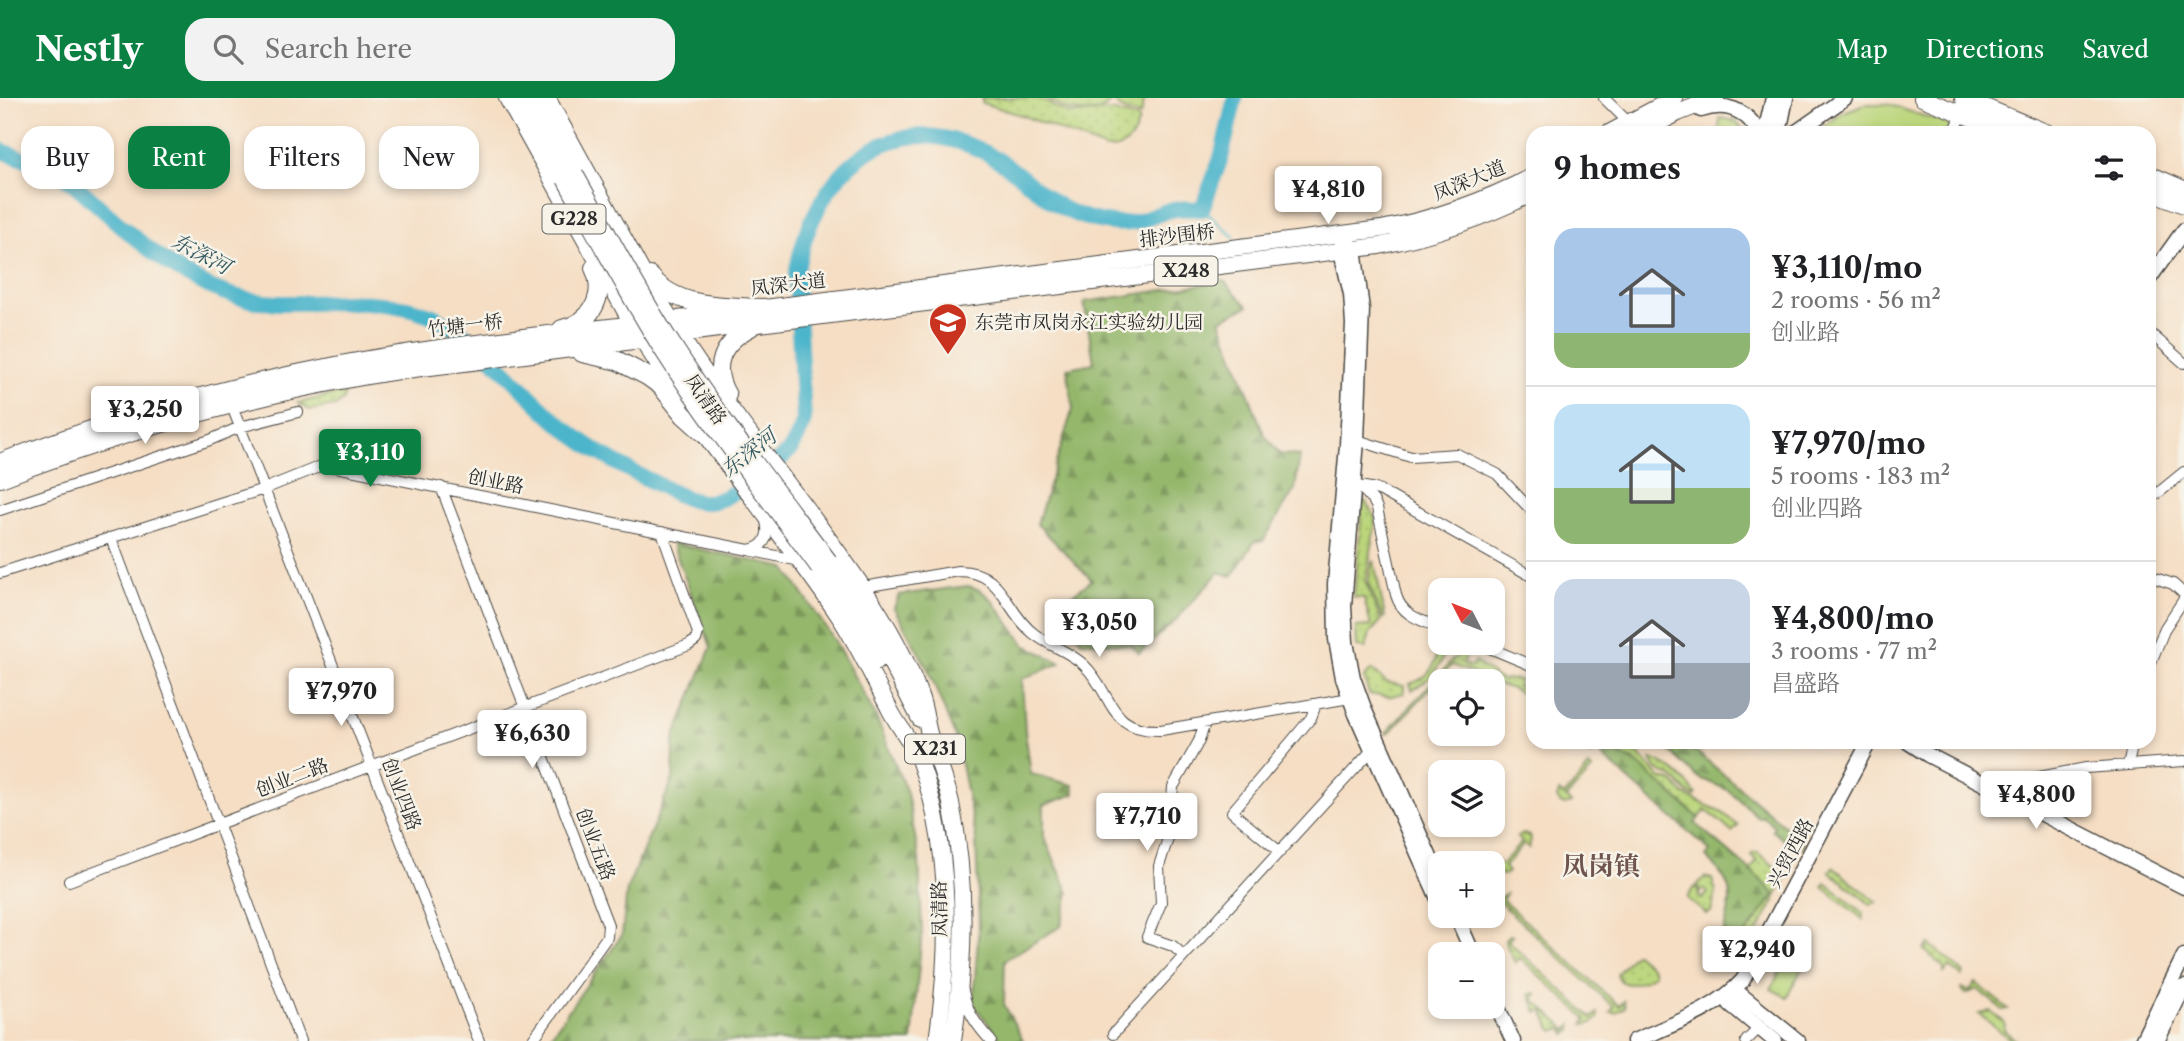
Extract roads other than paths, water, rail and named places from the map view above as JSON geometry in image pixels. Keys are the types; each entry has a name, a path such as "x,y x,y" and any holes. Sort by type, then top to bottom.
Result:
{"highway":[{"name":"凤清路","path":"508,98 638,332"},
{"name":"凤清路","path":"546,98 675,327"},
{"name":"G228","path":"526,344 541,332 577,323 591,311 598,297 597,275 575,232 566,205"},
{"path":"622,237 635,251 652,278 668,293 696,303 763,316"},
{"name":"凤深大道","path":"526,344 675,327"},
{"path":"526,344 553,355 602,356 631,366 661,386 684,415 704,432"},
{"name":"竹塘一桥","path":"0,463 85,431 206,395 302,373 418,352 526,344"},
{"name":"竹塘一桥","path":"231,404 370,374 434,366 526,344"},
{"name":"G228","path":"0,478 118,436 231,404"}],"main road":[{"name":"凤清路","path":"521,98 673,346 824,564 871,624 930,737"},
{"name":"凤清路","path":"534,98 570,176"},
{"path":"1640,124 1675,98"},
{"path":"1640,124 1716,98"},
{"path":"1922,98 1962,106 2026,126"},
{"path":"1962,106 1997,126"},
{"path":"2156,176 2183,183"},
{"name":"凤深大道","path":"1346,245 1486,198 1526,179"},
{"path":"2156,194 2184,205"},
{"name":"凤深大道","path":"1299,249 1403,241 1490,213 1526,196"},
{"name":"排沙围桥","path":"1067,278 1299,249"},
{"name":"凤深大道","path":"675,327 1067,278"},
{"path":"734,411 721,380 722,358 728,346 763,316"},
{"name":"凤清路","path":"675,327 713,385 863,587 894,641 916,687 943,772 956,830 962,916 960,976 953,1041"},
{"name":"凤清路","path":"638,332 704,432 842,621 890,711 914,745"},
{"name":"凤清路","path":"824,564 900,707 930,793 942,863 944,949 937,1041"}],"street":[{"path":"1604,98 1640,124 1672,123 1703,109 1721,106 1742,113 1755,126"},
{"path":"1640,124 1661,98"},
{"path":"1767,126 1773,98"},
{"path":"1780,126 1786,98"},
{"path":"1805,126 1845,98"},
{"path":"1956,126 1962,106"},
{"path":"2156,269 2184,230"},
{"path":"1346,245 1362,309 1357,486 1344,606 1349,660 1365,711 1428,853"},
{"path":"1346,245 1353,324 1347,445 1335,584 1339,659 1350,698 1428,876"},
{"path":"2156,338 2184,363"},
{"name":"创业四路","path":"231,404 479,1041"},
{"path":"0,510 210,440 240,426 298,412"},
{"path":"1357,440 1411,457 1451,453 1462,456 1502,478 1526,506"},
{"name":"创业路","path":"0,573 264,489 321,467 331,466 799,561"},
{"path":"2156,494 2184,472"},
{"path":"1357,486 1370,486 1381,491 1526,573"},
{"path":"1357,486 1377,508 1400,607 1407,614 1428,623"},
{"name":"创业五路","path":"440,488 609,931 532,1041"},
{"path":"749,550 760,547 766,539 768,528 764,514"},
{"name":"创业二路","path":"69,881 689,645 698,633 662,533"},
{"path":"111,538 300,1041"},
{"path":"863,587 958,571 979,574 997,586 1030,631 1083,664 1114,711 1125,722 1139,729 1150,731 1205,723 1350,698"},
{"path":"2156,578 2173,584 2184,596 2165,628 2156,650"},
{"path":"1505,654 1526,663"},
{"path":"1280,852 1232,812 1311,718 1314,704"},
{"path":"1184,956 1173,946 1147,937 1161,903 1159,866 1169,835 1170,798 1173,787 1199,741 1205,723"},
{"name":"兴贸西路","path":"1634,1041 1734,997 1866,749"},
{"name":"兴贸西路","path":"1654,1041 1734,997 1758,972 1875,749"},
{"path":"1919,749 2184,887"},
{"path":"1938,749 2184,878"},
{"path":"2129,765 2132,749"},
{"path":"1113,1034 1372,750"},
{"path":"2009,786 2018,781 2086,768 2184,761"},
{"path":"2142,1041 2184,956"},
{"path":"960,976 968,1010 991,1041"},
{"path":"2157,1041 2184,987"},
{"path":"1734,997 1759,1028 1775,1041"},
{"path":"1734,997 1798,1041"},
{"path":"1492,1019 1502,1041"},
{"path":"1503,1019 1513,1041"},
{"path":"1746,1041 1759,1028"}],"waterway":[{"name":"东深河","path":"0,150 45,167 72,182 117,223 165,261 218,291 247,299 278,303 355,302 393,305 430,315 447,323 479,347 555,420 590,447 680,495 708,502 732,493 780,460 796,441 804,420 796,274 805,237 820,204 840,176 864,155 892,141 923,136 958,142 995,158 1071,212 1106,222 1136,222 1175,209 1202,209 1221,158 1235,98"},
{"path":"1202,209 1234,237"}],"place":[{"name":"东莞市凤岗永江实验幼儿园","path":"948,356"}],"district":[{"name":"凤岗镇","path":"1601,866"}]}
